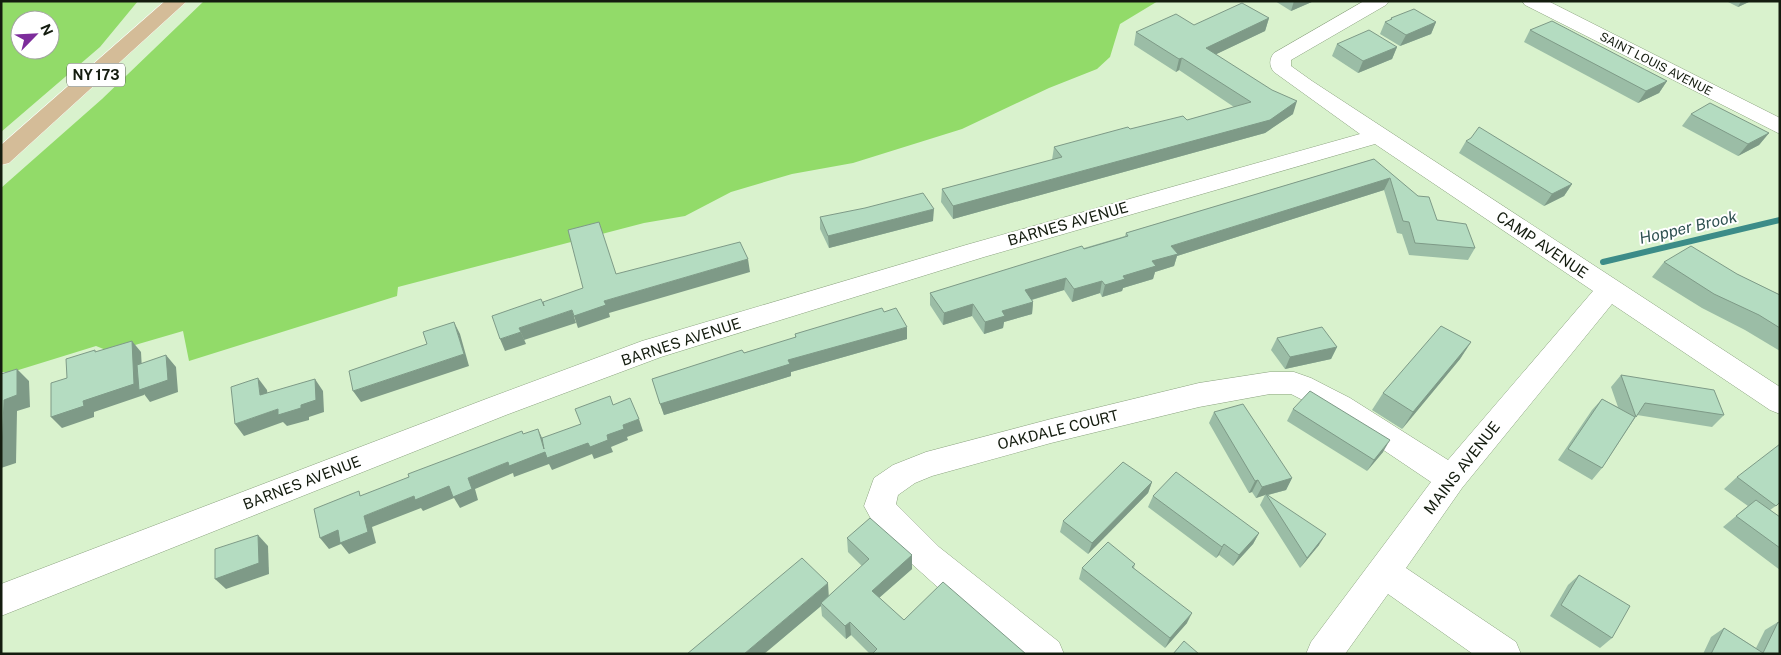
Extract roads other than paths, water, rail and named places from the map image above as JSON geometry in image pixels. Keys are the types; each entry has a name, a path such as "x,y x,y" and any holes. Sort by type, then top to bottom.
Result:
{"main road":[{"name":"NY 173","path":"1,158 177,1"}],"street":[{"name":"CAMP AVENUE","path":"1379,1 1281,57 1281,68 1304,86 1378,136 1780,402"},
{"name":"SAINT LOUIS AVENUE","path":"1532,1 1780,127"},
{"name":"BARNES AVENUE","path":"1,600 496,407 652,349 975,251 1378,136"},
{"name":"MAINS AVENUE","path":"1324,654 1451,479 1609,290"},
{"name":"OAKDALE COURT","path":"1046,654 941,570 886,518 880,506 885,487 904,474 926,464 1162,404 1270,383 1294,383 1340,406 1451,479"},
{"path":"1384,572 1503,654"}],"waterway":[{"name":"Hopper Brook","path":"1603,262 1780,220"}]}
